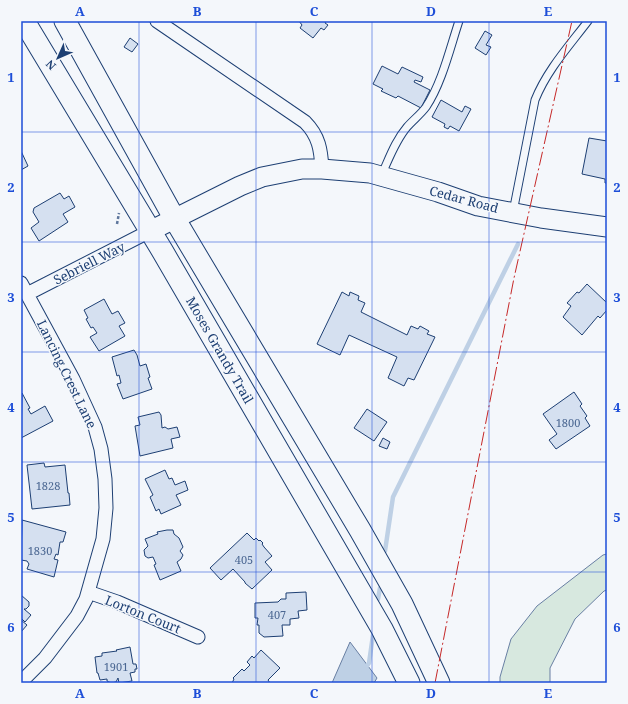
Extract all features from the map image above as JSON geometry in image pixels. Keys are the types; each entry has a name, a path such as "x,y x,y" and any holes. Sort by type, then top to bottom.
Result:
{"main road":[{"name":"Moses Grandy Trail","path":"24,21 150,231 382,629 409,683"},
{"name":"Moses Grandy Trail","path":"65,21 174,218 360,530 402,604 439,683"}],"street":[{"path":"157,21 305,122 316,136 321,150 322,169"},
{"name":"Cedar Road","path":"150,231 240,186 262,177 302,169 370,173 478,206 541,218 607,227"},
{"name":"Sebriell Way","path":"24,289 150,231"},
{"name":"Lancing Crest Lane","path":"21,682 45,658 77,616 88,592 103,539 106,508 105,480 101,449 86,405 24,289"},
{"name":"Lorton Court","path":"88,592 117,602 198,637"}],"lane":[{"path":"381,176 397,141 407,127 426,107 444,67 459,21"},
{"path":"513,212 535,100 548,73 588,21"}],"shaded area":[{"path":"607,554 607,590 604,591 575,619 550,668 550,683 500,683 500,677 511,639 537,606 603,555"}],"water":[{"path":"350,642 377,678 374,683 332,683"}],"building":[{"path":"299,21 326,21 325,23 328,25 324,30 321,28 313,38 300,28 302,25"},
{"path":"485,31 492,35 486,45 491,47 486,55 475,48"},
{"path":"130,38 138,44 132,52 124,47"},
{"path":"382,66 398,74 402,67 423,77 421,82 415,80 414,82 430,90 421,108 398,96 396,98 381,91 383,89 373,84"},
{"path":"441,100 462,112 465,106 471,109 459,131 450,126 448,129 444,127 445,124 432,117"},
{"path":"589,138 607,141 607,183 605,183 605,179 582,174"},
{"path":"21,151 28,166 21,170"},
{"path":"60,193 64,199 69,196 75,207 63,214 68,222 39,241 31,228 39,222 33,212 34,208"},
{"path":"587,284 607,303 607,310 600,318 598,316 582,335 563,317 571,306 567,303"},
{"path":"342,292 349,296 350,292 359,296 358,300 365,303 361,312 407,335 411,326 418,329 420,326 429,331 427,334 435,337 414,380 408,378 404,386 388,378 397,357 349,335 340,355 317,344"},
{"path":"104,299 112,314 118,311 125,323 119,326 125,336 99,351 90,337 97,333 93,327 91,328 86,319 88,318 84,310"},
{"path":"134,350 140,366 146,364 150,377 148,378 152,389 123,399 117,384 121,383 119,375 117,376 112,357"},
{"path":"574,392 582,404 580,406 587,416 585,418 590,426 556,449 549,440 557,434 543,414"},
{"path":"22,393 30,408 28,409 31,414 45,406 53,421 21,438"},
{"path":"367,409 387,422 374,441 354,428"},
{"path":"159,412 161,415 162,428 165,427 168,429 177,427 180,437 171,439 173,448 140,456 135,426 140,425 138,417"},
{"path":"383,438 390,442 387,449 379,446"},
{"path":"44,463 45,467 65,465 70,505 32,509 27,465"},
{"path":"165,470 169,479 172,478 175,485 185,481 188,490 176,495 181,505 161,514 159,509 156,511 150,497 153,495 145,479"},
{"path":"22,520 66,532 63,542 60,542 58,555 56,554 54,559 58,560 54,577 27,569 29,564 27,561 21,560"},
{"path":"173,530 183,547 180,551 183,555 177,562 181,571 160,580 154,565 156,564 153,557 148,558 145,556 144,550 148,546 145,539 158,534 157,532"},
{"path":"247,533 254,540 256,538 259,541 260,540 272,556 265,562 272,570 252,589 233,569 221,580 210,568"},
{"path":"306,592 307,610 298,611 299,618 290,619 290,625 282,625 283,636 264,637 259,633 259,625 257,625 258,618 255,618 255,603 278,602 281,599 286,599 286,593"},
{"path":"21,595 29,602 29,606 24,609 31,615 25,622 21,618"},
{"path":"21,620 27,625 21,632"},
{"path":"130,647 133,664 136,664 137,669 135,669 135,672 130,673 132,681 119,683 118,678 116,682 111,683 107,681 107,679 100,680 97,673 95,657 102,656 102,653"},
{"path":"261,650 280,668 268,680 270,683 232,683 233,678 242,669 244,671 250,665 247,662 252,656 254,658"}],"waterway":[{"path":"385,551 393,497 518,244"},
{"path":"378,599 380,588"},
{"path":"364,670 369,663 373,635"}],"power":[{"path":"435,683 514,278 572,21"}]}
